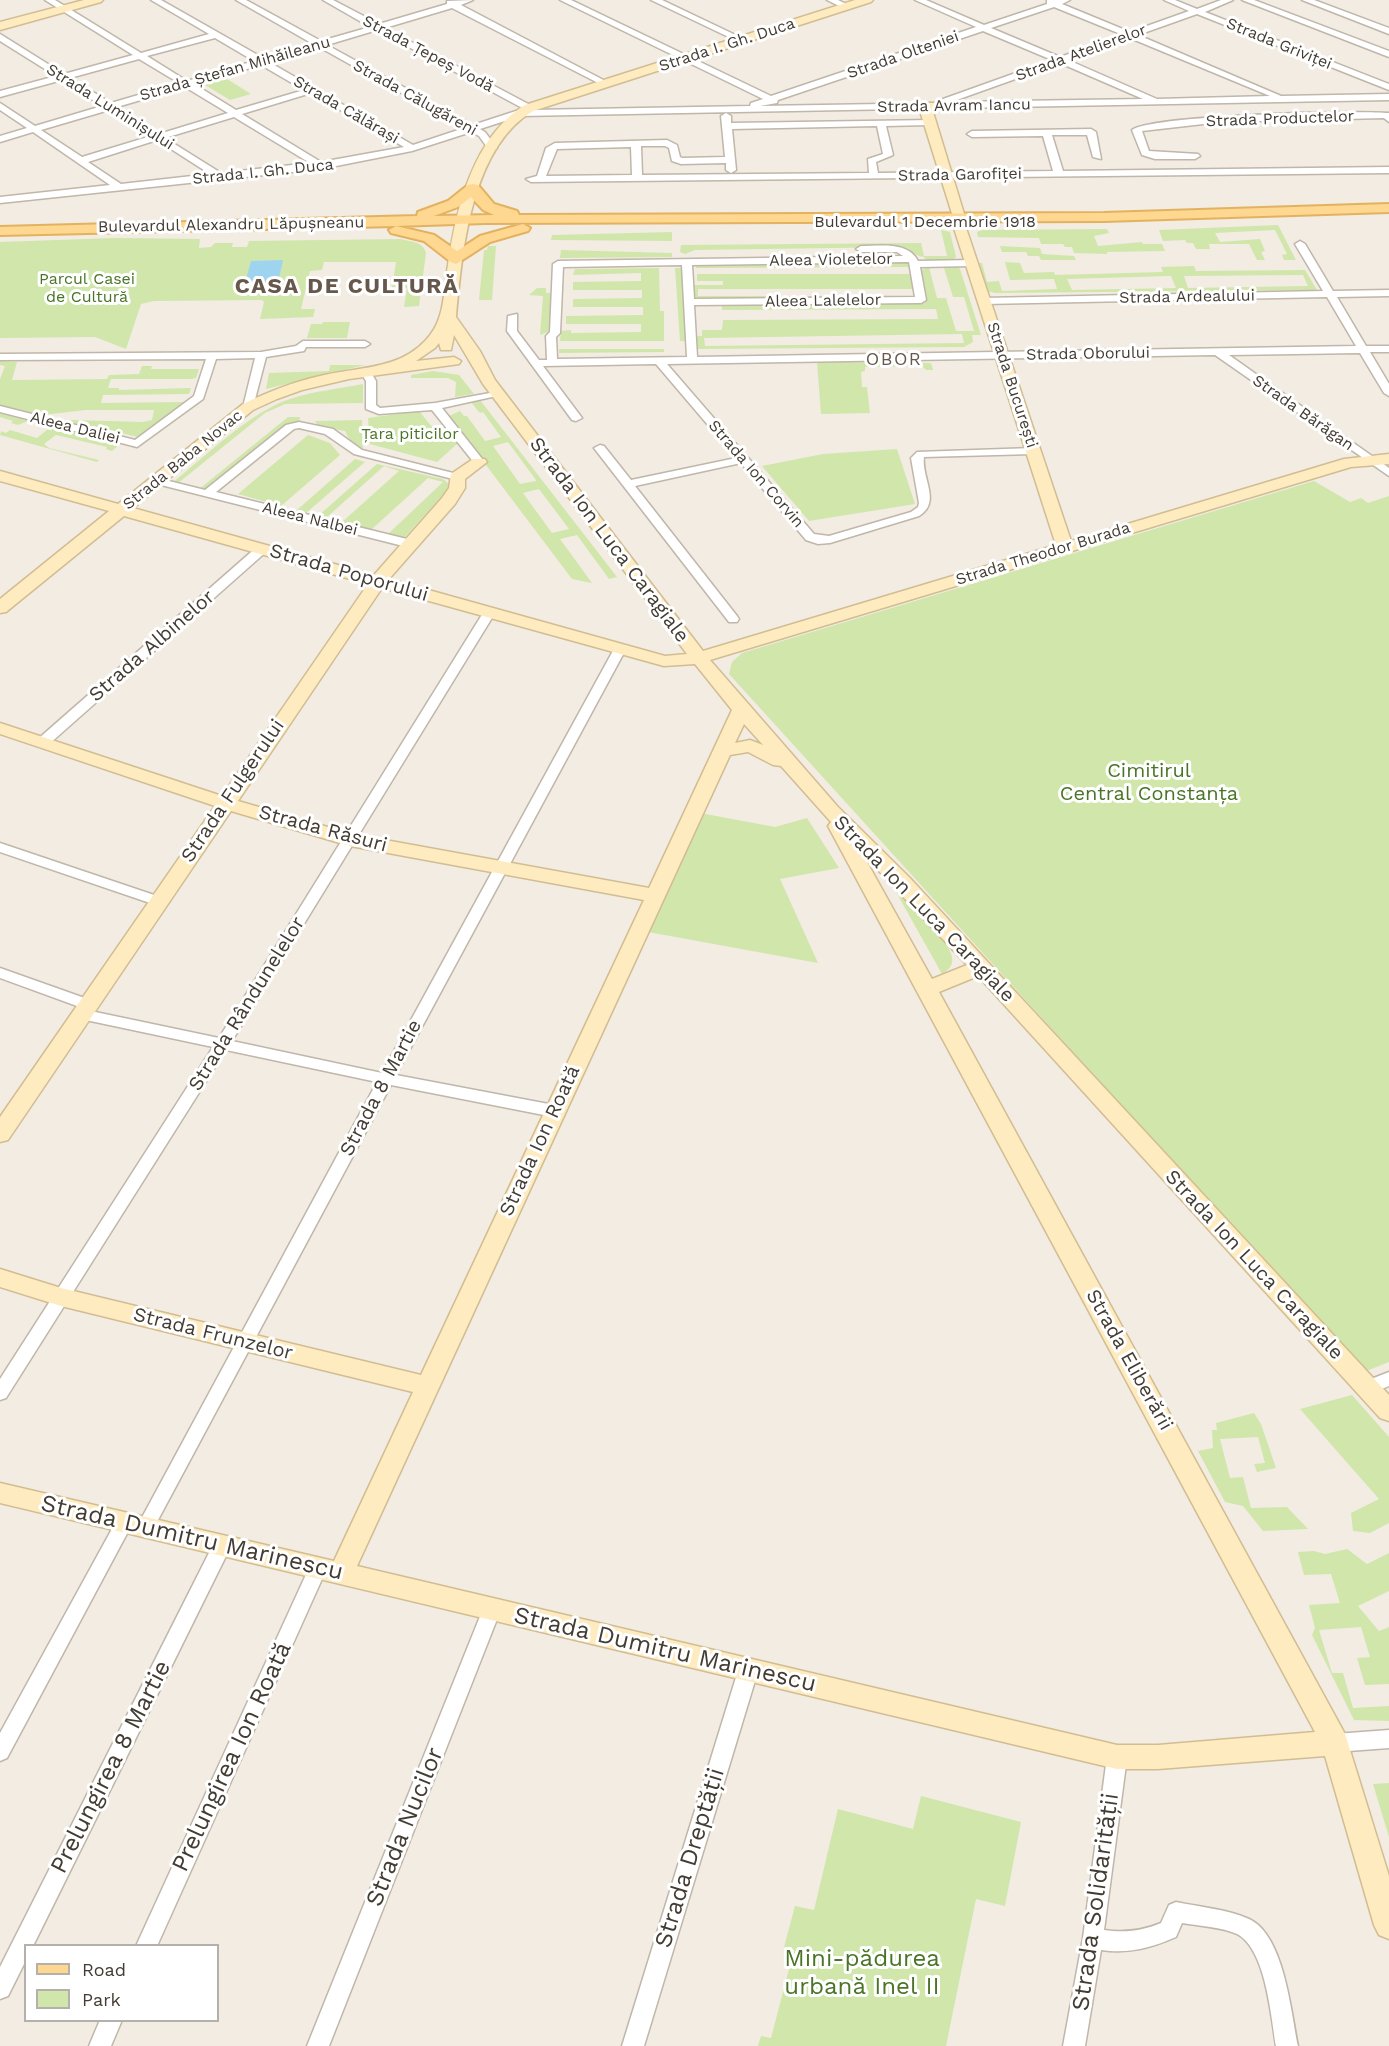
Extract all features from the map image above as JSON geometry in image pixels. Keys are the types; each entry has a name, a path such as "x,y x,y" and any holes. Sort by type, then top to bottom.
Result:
{"main road":[{"path":"392,222 442,208 465,196 473,188 483,204 496,211 561,219"},
{"name":"Bulevardul 1 Decembrie 1918","path":"462,223 537,226 958,220 1389,208"},
{"name":"Bulevardul 1 Decembrie 1918","path":"462,223 561,219 1025,222 1389,214"},
{"name":"Bulevardul Alexandru Lăpușneanu","path":"0,233 226,224 462,223"},
{"name":"Bulevardul Alexandru Lăpușneanu","path":"0,233 376,228 462,223"},
{"path":"376,228 415,232 443,246 456,259 485,239 507,231 537,226"}],"street":[{"path":"48,0 321,166"},
{"path":"0,26 97,0"},
{"name":"Strada Călărași","path":"155,0 412,148"},
{"name":"Strada Călugăreni","path":"240,0 482,135 492,148"},
{"name":"Strada Țepeș Vodă","path":"327,0 524,111"},
{"name":"Strada Ștefan Mihăileanu","path":"0,139 378,27 449,2 469,0"},
{"path":"564,0 790,109"},
{"path":"655,0 742,40"},
{"path":"831,0 846,6"},
{"name":"Strada I. Gh. Duca","path":"0,200 321,166 365,159 412,148 867,0"},
{"path":"918,0 1157,102"},
{"path":"1044,0 1284,99"},
{"name":"Strada Olteniei","path":"740,110 1066,0"},
{"name":"Strada Griviței","path":"1168,0 1389,87"},
{"name":"Strada Atelierelor","path":"932,106 1229,0"},
{"path":"1246,0 1389,54"},
{"path":"1306,0 1389,31"},
{"path":"449,2 607,84"},
{"path":"0,94 216,35"},
{"name":"Strada Luminișului","path":"0,37 221,177"},
{"path":"80,161 312,90"},
{"name":"Strada Avram Iancu","path":"524,111 740,110 1389,97"},
{"path":"0,106 121,188"},
{"name":"Strada București","path":"932,106 926,111 944,175 1065,548"},
{"path":"725,110 732,177"},
{"path":"446,347 462,223 473,188 492,148 502,133 524,111"},
{"name":"Strada Productelor","path":"1155,156 1145,153 1137,130 1145,127 1221,118 1388,117"},
{"path":"727,126 929,122"},
{"path":"874,176 871,161 888,155 881,123"},
{"path":"972,134 1091,132 1098,157"},
{"path":"482,135 502,133"},
{"path":"1047,133 1059,174"},
{"path":"637,178 636,144 667,143 674,147 675,159 681,161 730,160"},
{"name":"Strada Garofiței","path":"636,144 555,146 551,148 536,178 1389,170"},
{"path":"1161,173 1155,156 1195,156"},
{"path":"0,186 17,198"},
{"path":"1300,244 1389,393"},
{"name":"Aleea Violetelor","path":"552,362 551,336 555,333 558,264 908,259 972,263"},
{"name":"Aleea Lalelelor","path":"689,302 921,300 908,259"},
{"path":"687,261 692,360"},
{"name":"Strada Ardealului","path":"984,301 1389,293"},
{"path":"513,316 512,331 576,418"},
{"path":"394,367 430,345 449,318"},
{"name":"Strada Ion Luca Caragiale","path":"449,318 493,387 721,686 831,811 902,881 1389,1411"},
{"path":"0,357 261,355 300,349 303,344 365,344"},
{"path":"455,345 471,350 466,359 456,361 442,357 441,351 455,345"},
{"name":"Strada Baba Novac","path":"394,367 446,347"},
{"name":"Strada Oborului","path":"534,363 1389,350"},
{"name":"Strada Bărăgan","path":"1218,352 1389,473"},
{"name":"Aleea Daliei","path":"0,409 137,444 199,397 212,355"},
{"path":"248,407 261,355"},
{"name":"Strada Ion Corvin","path":"658,360 810,537 818,540 830,539 915,514 923,509 925,503 917,458 921,454 1033,451"},
{"name":"Strada Ion Luca Caragiale","path":"456,361 493,387"},
{"name":"Strada Baba Novac","path":"0,608 248,407 293,388 394,367 456,361"},
{"path":"366,373 372,381 370,405 373,410 387,411 435,406 493,387"},
{"path":"208,493 290,427 298,425 329,431 358,452 456,477 479,462 435,406"},
{"path":"600,448 733,619"},
{"path":"627,484 745,459"},
{"name":"Strada Theodor Burada","path":"699,658 1350,462 1389,459"},
{"name":"Strada Poporului","path":"0,476 664,661 699,658"},
{"name":"Strada Fulgerului","path":"3,1124 378,582 449,501 458,488 456,477"},
{"name":"Aleea Nalbei","path":"157,481 411,544"},
{"name":"Strada Albinelor","path":"43,742 262,549"},
{"name":"Strada Rândunelelor","path":"0,1393 222,1045 489,613"},
{"path":"677,630 712,642 743,644"},
{"path":"664,661 721,686 725,666 743,644"},
{"name":"Strada 8 Martie","path":"0,1752 245,1342 620,649"},
{"name":"Strada Ion Roată","path":"329,1571 427,1386 742,709"},
{"name":"Strada Răsuri","path":"0,729 225,803 350,840 654,895"},
{"path":"721,751 750,746 794,768"},
{"name":"Strada Eliberării","path":"831,811 1335,1743 1389,1925"},
{"path":"0,847 158,902"},
{"path":"927,989 981,967"},
{"path":"0,973 84,1009 222,1045 554,1111"},
{"name":"Strada Frunzelor","path":"0,1278 61,1296 427,1386"},
{"path":"1367,1388 1389,1379"},
{"name":"Strada Dumitru Marinescu","path":"0,1493 1116,1757 1158,1757 1335,1743"},
{"name":"Prelungirea 8 Martie","path":"0,1989 222,1546"},
{"name":"Prelungirea Ion Roată","path":"147,1944 329,1571"},
{"name":"Strada Nucilor","path":"318,2046 492,1609"},
{"name":"Strada Dreptății","path":"633,2046 748,1671"},
{"path":"1335,1743 1389,1739"},
{"name":"Strada Solidarității","path":"1074,2046 1093,1938 1116,1757"},
{"path":"1093,1938 1117,1943 1149,1939 1169,1930 1176,1912 1244,1927 1261,1942 1268,1959 1287,2046"},
{"path":"100,2046 110,2022"}],"green space":[{"path":"227,79 251,94 230,100 205,85"},
{"path":"1278,225 1296,260 1284,260 1282,255 1287,254 1275,230 1215,233 1220,242 1260,239 1265,251 1261,252 1265,260 1257,260 1249,244 1209,244 1210,249 1196,249 1193,243 1187,243 1185,240 1163,241 1159,230"},
{"path":"1107,229 1109,233 1094,236 1098,246 1142,242 1143,244 1162,244 1165,251 1074,253 1072,247 1065,247 1063,244 1041,244 1039,238 978,237 977,232 982,230"},
{"path":"941,230 950,232 956,257 952,261 926,261 924,257 901,247 695,250 685,254 680,252 681,245 921,243 924,256 947,256"},
{"path":"672,232 672,241 551,240 552,235"},
{"name":"Parcul Casei de Cultură","path":"114,238 200,239 199,248 211,247 215,243 233,243 232,247 247,247 249,241 401,239 419,244 426,253 419,306 404,307 407,288 392,288 396,262 324,262 322,270 310,271 301,309 315,309 313,317 260,319 264,302 262,300 154,301 141,304 126,349 95,337 0,338 0,242"},
{"path":"488,246 496,246 492,300 479,300 484,250 487,250"},
{"path":"1000,246 1040,248 1042,254 1074,256 1076,260 1041,260 1039,256 1028,256 1026,252 1002,252"},
{"path":"561,250 672,253 672,257 560,258"},
{"path":"908,262 909,267 696,268 696,264"},
{"path":"1005,262 1020,263 1024,273 1054,272 1055,275 1163,272 1161,267 1194,266 1196,271 1305,270 1317,290 995,293 987,291 978,263 982,263 987,282 999,281 1002,291 1057,289 1054,279 1010,280","holes":["1303,275 1308,286 1188,288 1184,276","1171,276 1176,288 1072,290 1067,279"]},
{"path":"957,266 960,269 981,335 972,335 973,342 964,347 695,349 694,336 702,336 702,330 722,330 723,320 938,319 936,309 722,310 722,306 924,303 919,271 929,267 937,298 946,298 956,331 974,331 964,297 953,297 944,268","holes":["962,334 964,343 705,346 704,338"]},
{"path":"659,268 660,311 664,311 664,341 560,341 561,331 571,330 571,333 641,332 641,324 566,324 566,316 643,315 643,307 573,307 573,299 642,298 642,290 573,290 573,282 641,281 641,273 573,275 575,269"},
{"path":"675,268 684,268 688,341 680,341"},
{"path":"697,274 910,274 913,289 698,289 698,296 914,296 914,299 692,301 692,285 723,285 723,281 697,281"},
{"path":"537,288 546,288 546,293 552,293 551,331 540,335 543,296 529,295"},
{"path":"323,322 350,322 347,338 307,338 311,324 322,324"},
{"path":"559,349 664,349 664,352 559,353"},
{"path":"0,361 17,362 12,380 107,379 109,375 139,374 142,366 152,366 151,369 199,369 196,378 191,379 111,379 108,388 119,388 119,390 191,388 189,394 103,395 101,403 185,402 138,437 96,427 92,429 67,424 71,420 143,422 152,420 154,410 86,410 42,415 0,405 0,379 5,366 0,365"},
{"path":"817,362 931,363 933,370 926,370 922,366 865,367 865,371 861,372 862,387 867,387 870,413 821,414"},
{"path":"330,365 365,365 266,389 269,373 329,371"},
{"path":"433,371 459,375 474,394 455,397 456,382 448,378 411,378 411,375"},
{"path":"363,384 363,403 285,404 265,413 177,484 172,483 244,424 275,405 308,394"},
{"path":"480,400 617,577 609,579 577,535 560,539 592,583 572,579 449,416 460,411 467,416 485,441 501,437 483,412 480,413 470,401","holes":["508,442 536,480 536,481 520,484 493,446","539,489 569,529 552,533 523,493"]},
{"name":"Țara piticilor","path":"419,411 437,433 433,436 458,443 437,462 370,444 368,418"},
{"path":"0,413 119,445 112,451 106,449 107,447 56,435 44,444 49,448 99,460 97,462 0,435 1,431 6,433 10,430 37,438 48,429 28,421 18,425 11,423 13,421 0,417"},
{"path":"288,417 300,417 299,422 285,426 208,488 198,490"},
{"path":"362,420 363,448 354,445 345,431 318,426 315,421"},
{"path":"308,435 330,443 340,455 281,506 238,494"},
{"path":"897,449 915,504 809,521 762,466 823,454"},
{"path":"355,459 365,462 306,513 297,510"},
{"path":"377,464 443,479 451,486 403,539 387,535 443,482 428,478 371,530 342,522 399,471 384,466 326,518 318,516"},
{"name":"Cimitirul Central Constanța","path":"1314,481 1350,502 1361,498 1368,503 1389,496 1389,1362 1364,1372 729,674 732,662 742,653"},
{"path":"700,813 775,827 807,818 839,868 780,879 818,963 648,932"},
{"path":"895,890 949,949 952,964 942,974"},
{"path":"1352,1395 1389,1437 1389,1523 1370,1533 1353,1531 1351,1513 1379,1499 1300,1409"},
{"path":"1254,1413 1261,1424 1276,1468 1257,1472 1254,1464 1265,1463 1258,1437 1220,1439 1230,1478 1243,1477 1251,1508 1287,1507 1308,1529 1263,1531 1243,1506 1225,1502 1198,1451 1213,1448 1212,1430 1217,1430 1216,1423"},
{"path":"1347,1549 1367,1564 1389,1553 1389,1591 1358,1606 1379,1631 1389,1627 1389,1684 1365,1685 1357,1658 1370,1657 1361,1627 1319,1630 1332,1673 1343,1673 1353,1708 1389,1706 1389,1721 1354,1720 1312,1635 1315,1628 1309,1605 1340,1603 1331,1574 1304,1575 1298,1552 1314,1551 1325,1554"},
{"path":"1389,1783 1389,1837 1373,1784"},
{"name":"Mini-pădurea urbană Inel II","path":"921,1796 1021,1822 1005,1906 976,1899 946,2046 758,2046 761,2036 771,2038 794,1950 784,1947 795,1906 814,1910 838,1809 913,1829"}],"water":[{"path":"283,260 278,283 245,283 251,261"}],"district":[{"name":"CASA DE CULTURĂ","path":"347,287"},
{"name":"OBOR","path":"894,360"}]}
